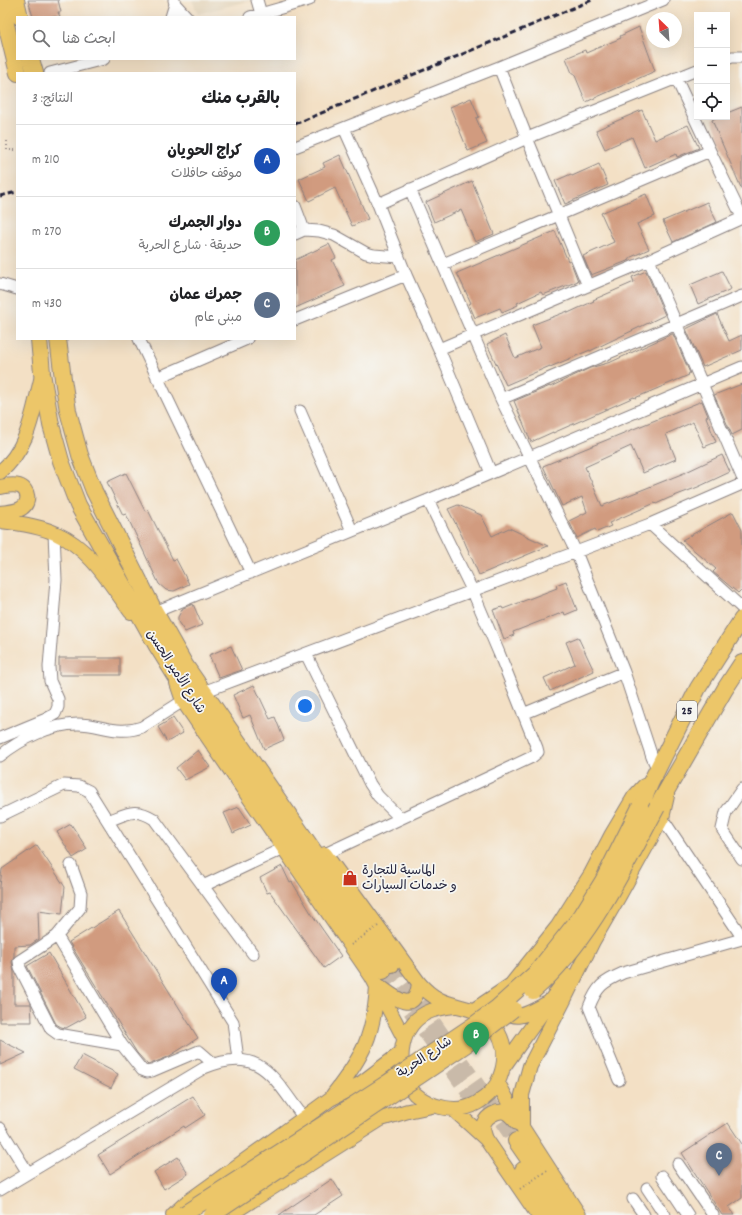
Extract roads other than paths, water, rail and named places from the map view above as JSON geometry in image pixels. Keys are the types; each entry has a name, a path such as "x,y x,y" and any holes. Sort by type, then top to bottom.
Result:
{"highway":[{"path":"0,0 18,72"},
{"path":"16,0 20,16"},
{"path":"31,60 34,72"},
{"name":"شارع الأمير الحسن","path":"39,340 42,373 51,425 61,461 78,505 157,646 180,670 384,973"},
{"name":"شارع الأمير الحسن","path":"58,340 68,411 80,455 94,491 155,612 180,670"},
{"name":"25","path":"650,784 698,688 742,619"},
{"name":"25","path":"659,813 672,780 724,689 742,663"},
{"name":"شارع الحرية","path":"180,1215 461,1034 497,1008 536,973 582,915 603,881 640,808 650,784"},
{"name":"شارع الحرية","path":"212,1215 477,1037 503,1018 541,984 562,961 589,925 659,813"},
{"path":"515,1139 552,1215"},
{"path":"515,1139 567,1215"}],"main road":[{"path":"0,472 9,465 20,450 29,428 42,373"},
{"path":"0,488 9,485 21,487 26,490 27,499 26,504 22,508 16,511 0,513"},
{"path":"0,521 22,524 54,533 75,545 88,555 157,646"},
{"path":"419,983 417,996 412,1001 407,1002 400,1000 384,973 351,945 184,701 178,689 180,670 198,675 211,689 325,854 419,983 428,992 440,1000 456,1006"},
{"name":"25","path":"474,1010 505,989 518,977 558,926 591,874 634,797 644,786 650,784"},
{"name":"25","path":"504,1066 504,1049 499,1033 488,1020 474,1010 456,1006 440,1007 425,1014 413,1024 404,1038 401,1053 403,1075 414,1093 432,1106 454,1110 472,1106 487,1097 498,1083 504,1066 593,941 619,896 659,813"},
{"path":"515,1139 522,1095 530,1066 593,941"},
{"path":"384,973 404,1038"},
{"path":"330,1099 353,1069 363,1052 370,1034 384,973"},
{"path":"505,989 502,1005 512,1016 519,1017 549,1003"},
{"path":"180,1215 186,1203 330,1099 360,1084 401,1053"},
{"path":"229,1215 381,1119 394,1106 396,1101 393,1093 383,1082 377,1081 360,1084"},
{"path":"498,1083 515,1139 549,1169 579,1215"},
{"path":"381,1119 408,1110 432,1106"},
{"path":"454,1110 486,1139 538,1215"},
{"path":"486,1139 483,1130 484,1124 490,1116 498,1111 509,1115 515,1139"}],"street":[{"path":"257,0 256,15 308,0"},
{"path":"296,147 499,67 663,0"},
{"path":"170,16 175,2"},
{"path":"175,2 186,16"},
{"path":"730,58 742,56"},
{"path":"54,72 100,60"},
{"path":"499,67 588,286"},
{"path":"378,204 527,138 694,71"},
{"path":"439,349 588,286 742,218 676,78"},
{"path":"344,128 378,204 406,275 491,473"},
{"path":"443,264 710,151"},
{"path":"410,189 501,399 576,552 624,672 657,768"},
{"path":"296,212 299,232 318,231 334,235 366,253 399,257"},
{"path":"648,260 742,477"},
{"path":"296,320 406,275"},
{"path":"0,284 16,289"},
{"path":"501,399 742,296"},
{"path":"139,340 251,573"},
{"path":"157,378 231,342 242,340"},
{"path":"155,612 428,500 742,367"},
{"path":"300,411 352,531"},
{"path":"211,689 473,592 650,524 742,484"},
{"path":"325,854 536,755 538,752 473,592 428,500"},
{"path":"650,524 742,608"},
{"path":"0,738 46,719 55,714 58,707 58,699 50,682 48,667 56,580 54,533"},
{"path":"306,654 370,784 378,796 400,818"},
{"path":"523,714 624,672"},
{"path":"0,756 18,743 65,725 79,724 122,731 142,728 184,701"},
{"path":"0,816 64,785 79,786 89,791 233,1022 238,1059"},
{"path":"742,789 726,812 722,829 742,859"},
{"path":"108,821 130,812 144,813 154,819 253,954"},
{"path":"619,1080 589,1007 594,993 606,981 623,973 742,938 659,813"},
{"path":"203,886 284,848"},
{"path":"71,865 81,893 80,908 57,936 20,961 20,968 51,1029 58,1034 122,1045"},
{"path":"57,936 122,1045 142,1070 147,1072 152,1071 199,1051 214,1064"},
{"path":"0,1190 204,1068 214,1064 238,1059 254,1062 269,1072 304,1118"},
{"path":"0,1128 28,1173"},
{"path":"678,1164 712,1215"},
{"path":"662,1176 688,1215"},
{"path":"647,1188 665,1215"},
{"path":"633,1199 644,1215"}],"tunnel":[{"path":"392,964 516,1141"},
{"path":"383,971 472,1097"}],"railway":[{"path":"296,124 592,0"},
{"path":"0,196 16,192"}],"place":[{"name":"الماسية للتجارة و خدمات السيارات","path":"350,878"},
{"name":"كراج الحويان","path":"224,1001"},
{"name":"دوار الجمرك","path":"476,1055"},
{"name":"جمرك عمان","path":"719,1176"}]}
